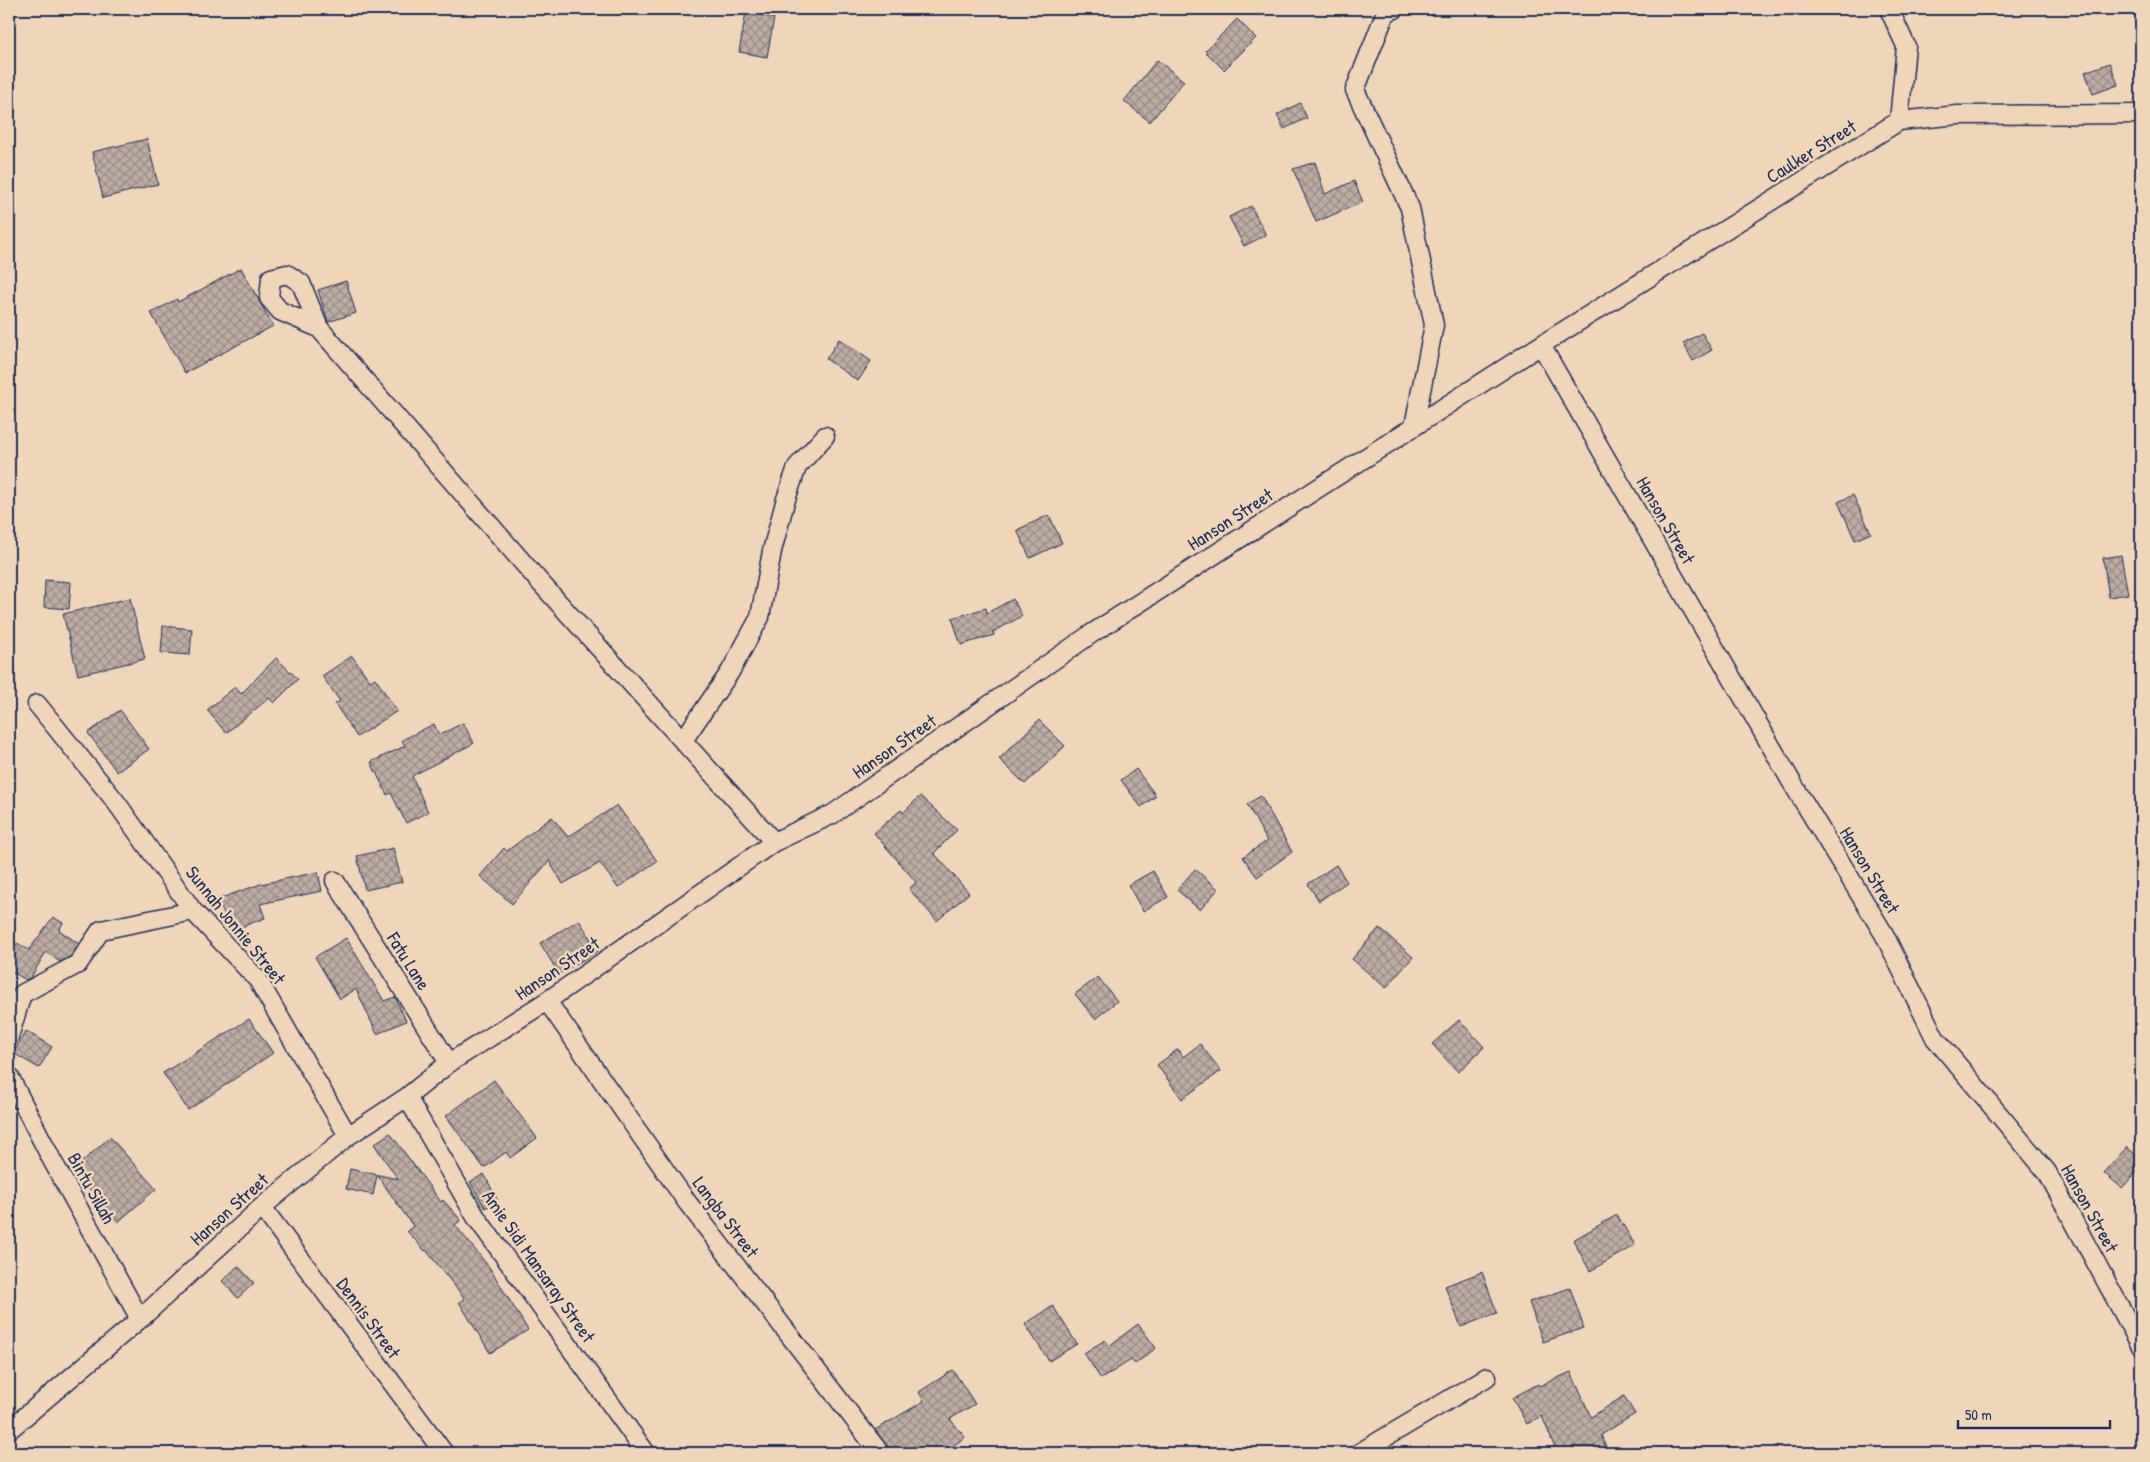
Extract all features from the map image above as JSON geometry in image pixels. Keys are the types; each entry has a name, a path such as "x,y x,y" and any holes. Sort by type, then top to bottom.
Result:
{"street":[{"path":"1395,9 1386,12 1355,90 1410,208 1434,326 1414,426"},
{"path":"1889,9 1906,46 1899,121"},
{"name":"Caulker Street","path":"1541,345 1899,121 1958,115 2141,114"},
{"path":"319,328 538,580 684,739 774,842"},
{"name":"Hanson Street","path":"9,1430 140,1319 262,1207 348,1136 407,1097 448,1064 547,1001 774,842 832,814 1091,634 1541,345 1791,781 1884,934 1935,1038 2047,1172 2141,1346"},
{"path":"684,739 730,672 760,617 772,551 785,502 797,467 825,436"},
{"name":"Sunnah Jonnie Street","path":"37,704 116,802 193,911 258,980 348,1136"},
{"name":"Fatu Lane","path":"335,880 448,1064"},
{"path":"9,1037 22,994 78,964 101,930 193,911"},
{"name":"Langba Street","path":"547,1001 687,1202 880,1453"},
{"name":"Bintu Sillah","path":"9,1076 53,1162 140,1319"},
{"name":"Amie Sidi Mansaray Street","path":"407,1097 476,1217 646,1453"},
{"name":"Dennis Street","path":"262,1207 444,1453"},
{"path":"1359,1453 1487,1377"}],"building":[{"path":"746,12 774,18 767,57 739,52"},
{"path":"1237,19 1256,38 1224,70 1205,51"},
{"path":"1157,60 1184,81 1150,122 1124,101"},
{"path":"2110,63 2118,85 2093,94 2085,72"},
{"path":"1300,103 1307,118 1284,129 1277,115"},
{"path":"147,139 158,184 103,198 92,152"},
{"path":"1315,162 1325,194 1354,181 1363,202 1316,222 1293,169"},
{"path":"1251,206 1266,235 1244,246 1229,217"},
{"path":"241,268 273,326 185,373 151,313 177,299 178,302"},
{"path":"346,281 356,313 328,322 318,290"},
{"path":"1702,333 1712,350 1693,361 1683,343"},
{"path":"839,339 871,361 858,381 826,359"},
{"path":"1853,495 1871,533 1855,540 1838,502"},
{"path":"1049,515 1062,543 1030,558 1017,530"},
{"path":"2121,555 2128,594 2109,597 2103,558"},
{"path":"45,580 71,582 69,609 44,607"},
{"path":"130,598 145,659 78,675 63,614"},
{"path":"1013,599 1022,616 993,632 994,635 961,645 952,618 986,608 987,613"},
{"path":"163,626 192,629 190,655 161,653"},
{"path":"352,656 370,681 375,678 397,711 357,737 335,704 340,701 322,676"},
{"path":"276,658 298,679 274,703 269,698 226,733 207,710 235,687 241,694"},
{"path":"120,710 149,749 117,772 88,733"},
{"path":"1039,720 1065,746 1025,784 999,759"},
{"path":"463,723 474,743 412,776 428,812 406,823 391,793 387,795 371,762 405,746 402,740 434,724 439,735"},
{"path":"1136,769 1156,796 1141,807 1121,780"},
{"path":"920,796 957,830 934,853 969,893 937,921 909,889 916,882 874,833 901,810 903,813"},
{"path":"1261,796 1292,852 1257,877 1243,857 1267,841 1247,804"},
{"path":"617,805 657,861 618,888 600,863 563,884 549,861 512,904 480,876 504,848 507,851 552,817 568,837"},
{"path":"393,848 402,882 365,890 357,856"},
{"path":"1336,865 1347,882 1319,901 1308,884"},
{"path":"1195,869 1218,889 1200,910 1177,890"},
{"path":"1153,871 1168,897 1143,911 1128,885"},
{"path":"318,872 322,891 260,904 265,918 230,931 218,899 261,884"},
{"path":"53,917 63,923 59,930 79,944 71,956 60,962 46,952 31,977 26,980 9,970 9,957 17,943 29,950"},
{"path":"579,920 598,951 559,974 540,943"},
{"path":"1379,928 1413,957 1386,988 1352,959"},
{"path":"346,938 384,1001 395,997 406,1021 377,1034 356,989 340,999 315,957"},
{"path":"1098,977 1117,1001 1095,1019 1075,994"},
{"path":"249,1019 273,1053 188,1110 163,1073"},
{"path":"1459,1020 1484,1047 1458,1072 1432,1044"},
{"path":"26,1031 52,1047 39,1068 13,1053"},
{"path":"1200,1044 1221,1071 1182,1099 1157,1065 1178,1049 1183,1057"},
{"path":"494,1080 537,1138 510,1158 506,1152 484,1168 446,1116"},
{"path":"390,1133 441,1202 443,1200 461,1220 455,1225 489,1267 528,1330 490,1353 459,1302 465,1299 426,1250 407,1231 413,1226 377,1175 373,1195 346,1189 350,1169 398,1179 374,1144"},
{"path":"110,1137 156,1189 118,1222 73,1170"},
{"path":"2127,1147 2141,1160 2141,1167 2122,1188 2104,1173"},
{"path":"484,1174 498,1201 485,1208 470,1182"},
{"path":"1617,1215 1635,1245 1590,1271 1573,1240"},
{"path":"238,1266 254,1283 238,1298 222,1281"},
{"path":"1482,1272 1497,1313 1461,1327 1445,1286"},
{"path":"1570,1288 1584,1328 1543,1342 1529,1302"},
{"path":"1053,1306 1077,1344 1049,1361 1025,1324"},
{"path":"1138,1324 1156,1348 1135,1364 1131,1360 1101,1379 1084,1353 1105,1340 1109,1346"},
{"path":"953,1370 975,1404 950,1419 965,1437 944,1453 890,1453 888,1447 875,1430 924,1401 919,1392"},
{"path":"1571,1372 1591,1417 1624,1396 1635,1414 1601,1435 1607,1449 1598,1453 1557,1453 1542,1416 1527,1424 1512,1398 1538,1384 1539,1386"}]}
